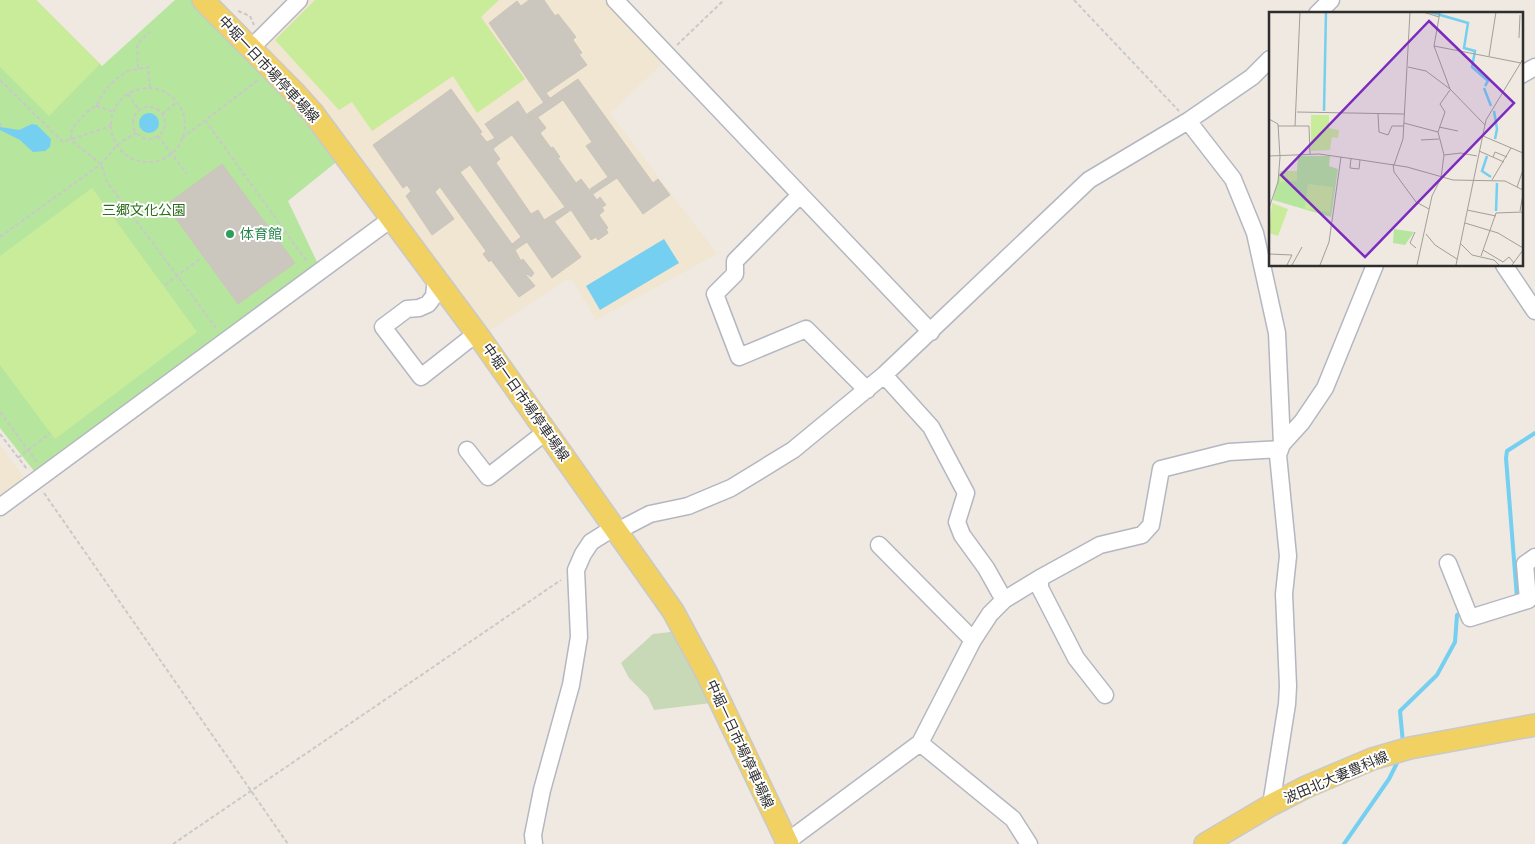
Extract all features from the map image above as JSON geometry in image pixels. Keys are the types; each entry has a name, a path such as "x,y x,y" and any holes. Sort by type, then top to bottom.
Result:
{"main road":[{"name":"中堀一日市場停車場線","path":"203,0 313,113 477,333 673,611 707,674 786,844"},
{"name":"波田北大妻豊科線","path":"1205,844 1271,805 1306,787 1372,759 1410,748 1535,725"}],"street":[{"path":"251,48 299,0"},
{"path":"615,0 931,332"},
{"path":"1319,12 1331,0"},
{"path":"534,844 533,835 542,790 571,684 579,637 576,570 582,554 591,542 650,514 688,506 731,488 793,450 884,375 1089,180 1188,121 1252,77 1269,60"},
{"path":"1522,74 1535,67"},
{"path":"1188,121 1232,179 1255,233 1278,333 1281,447"},
{"path":"800,195 735,261 735,274 715,294 739,357 806,329 866,390"},
{"path":"0,507 391,219"},
{"path":"1271,805 1287,704 1288,686 1284,594 1288,556 1278,455 1281,447 1302,422 1324,388 1376,266"},
{"path":"1505,266 1535,311"},
{"path":"436,278 434,296 428,304 419,308 407,309 383,327 422,376 477,333"},
{"path":"884,375 931,427 966,493 956,522 962,535 986,568 1004,600"},
{"path":"467,450 488,477 547,431"},
{"path":"786,844 920,743 973,640 990,614 1004,600 1100,545 1142,535 1151,524 1161,469 1229,452 1281,447"},
{"path":"879,545 973,640"},
{"path":"1448,564 1470,618 1528,600 1525,564 1535,557"},
{"path":"1040,578 1040,588 1076,658 1105,695"},
{"path":"920,743 1014,819 1029,844"}],"path":[{"path":"666,55 724,0"},
{"path":"1074,0 1188,121"},
{"path":"138,68 137,44 150,32"},
{"path":"71,140 72,128 87,112 96,106 106,88 128,71 148,67 150,88"},
{"path":"182,138 272,69"},
{"path":"0,80 63,142 111,126"},
{"path":"142,88 160,90 169,95 182,110 184,119 182,138 177,147 162,159 142,161 124,152 117,145 111,126 113,111 127,94 142,88"},
{"path":"127,94 139,110"},
{"path":"162,114 176,102"},
{"path":"96,106 113,111"},
{"path":"154,108 162,114 165,124 162,133 149,139 144,139 136,133 134,118 139,110 154,108"},
{"path":"205,120 316,275"},
{"path":"0,127 1,123"},
{"path":"0,237 101,164 117,145 136,133"},
{"path":"158,136 187,174"},
{"path":"71,140 101,164 107,182 226,341"},
{"path":"165,285 201,258"},
{"path":"0,412 38,463"},
{"path":"18,458 50,433"},
{"path":"0,434 36,480 288,844"},
{"path":"173,844 576,570"}],"shaded area":[{"path":"309,0 603,0 663,63 610,113 717,254 596,320 573,281 566,280 487,332 311,96 263,45"},
{"path":"0,445 26,480 0,499"}],"green space":[{"name":"三郷文化公園","path":"0,0 36,0 102,66 175,0 194,0 307,115 340,159 288,201 318,264 34,471 0,428"},
{"path":"0,0 36,0 100,64 49,116 0,67"},
{"path":"315,0 499,0 481,17 525,79 477,113 453,76 372,131 352,102 339,110 275,40"},
{"path":"92,188 197,332 55,439 0,365 0,256"},
{"path":"679,631 711,703 654,710 648,697 629,678 621,663 653,634"}],"water":[{"path":"149,113 156,116 159,123 156,130 149,133 142,130 139,123 142,116"},
{"path":"32,124 37,125 51,139 50,147 45,151 33,152 20,140 0,130 0,127 19,130"},
{"path":"664,239 679,263 600,310 586,286"}],"building":[{"path":"529,0 544,0 555,16 558,14 576,37 573,40 582,53 579,54 587,65 546,93 550,98 544,103 489,23 517,1 521,6"},
{"path":"578,79 653,183 658,179 670,195 643,214 617,178 593,194 590,189 608,177 586,146 592,142 563,100 538,117 536,115 530,120 527,114"},
{"path":"451,89 482,132 403,188 373,145"},
{"path":"518,101 530,120 536,115 546,128 540,133 551,148 553,147 560,157 558,158 576,183 581,179 597,200 600,197 606,205 602,207 604,211 599,215 608,228 606,229 608,233 598,240 596,237 591,240 571,210 548,226 544,220 565,207 512,135 499,144 485,124"},
{"path":"480,134 487,142 495,138 499,144 493,149 500,159 496,163 531,214 538,210 548,226 554,221 581,257 552,278 527,242 515,250 521,261 518,263 508,249 521,237 470,165 455,176 444,159"},
{"path":"444,159 455,176 460,172 513,245 508,249 518,263 523,259 534,273 531,277 526,275 535,286 519,297 491,260 489,262 483,254 486,251 440,187 435,192 454,219 432,235 406,196 411,191 407,185"},
{"name":"体育館","path":"222,164 295,263 238,304 166,205"}],"waterway":[{"path":"1517,598 1506,458 1507,451 1535,433"},
{"path":"1403,743 1400,711 1437,675 1455,642 1457,615 1463,613"},
{"path":"1344,844 1389,779 1398,761"}],"place":[{"name":"体育館","path":"230,234"}]}
